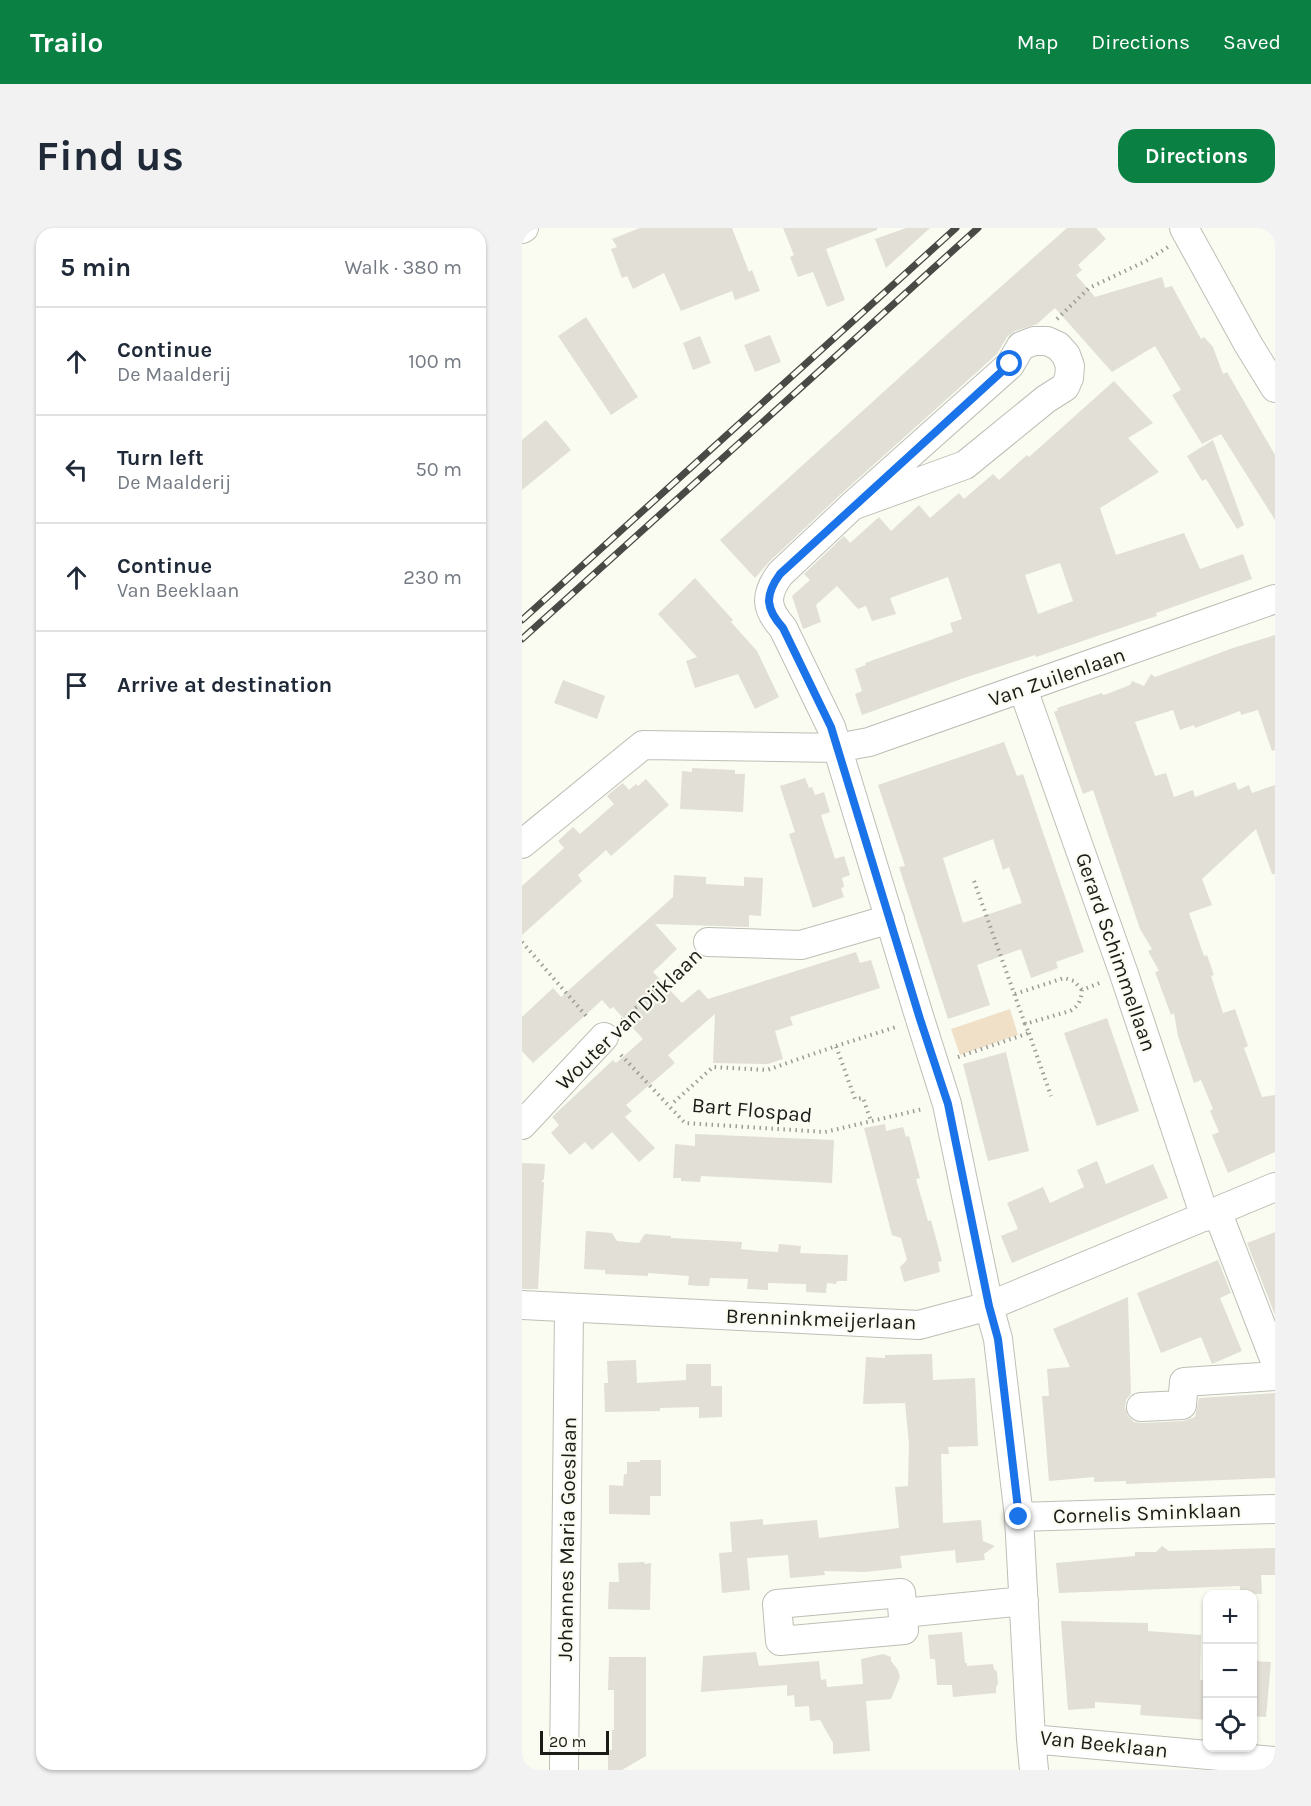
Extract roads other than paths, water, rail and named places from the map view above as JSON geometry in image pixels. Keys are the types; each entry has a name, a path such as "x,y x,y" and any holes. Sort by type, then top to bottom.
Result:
{"street":[{"path":"1186,231 1275,388"},
{"name":"Van Beeklaan","path":"852,506 965,465 1046,399 1065,387 1069,378 1070,366 1066,355 1058,346 1047,341 1034,341 1021,346 1010,364 852,506 780,574 771,586 768,600 771,614 783,628 831,727 948,1104 989,1306 998,1339 1019,1517 1031,1739 1275,1761"},
{"name":"Van Zuilenlaan","path":"522,844 644,745 837,748 869,742 1275,599"},
{"name":"Gerard Schimmellaan","path":"1023,689 1211,1214 1275,1360"},
{"name":"Wouter van Dijklaan","path":"708,942 801,945 890,919"},
{"name":"Wouter van Dijklaan","path":"522,1125 604,1036"},
{"name":"Brenninkmeijerlaan","path":"522,1305 919,1325 989,1306 1275,1186"},
{"name":"Johannes Maria Goeslaan","path":"564,1770 569,1308"},
{"path":"1141,1407 1182,1405 1184,1382 1275,1376"},
{"name":"Cornelis Sminklaan","path":"1019,1517 1275,1509"},
{"path":"903,1613 1024,1601"},
{"path":"1031,1739 1034,1770"}],"railway":[{"path":"522,620 956,228"},
{"path":"522,639 978,228"}]}
